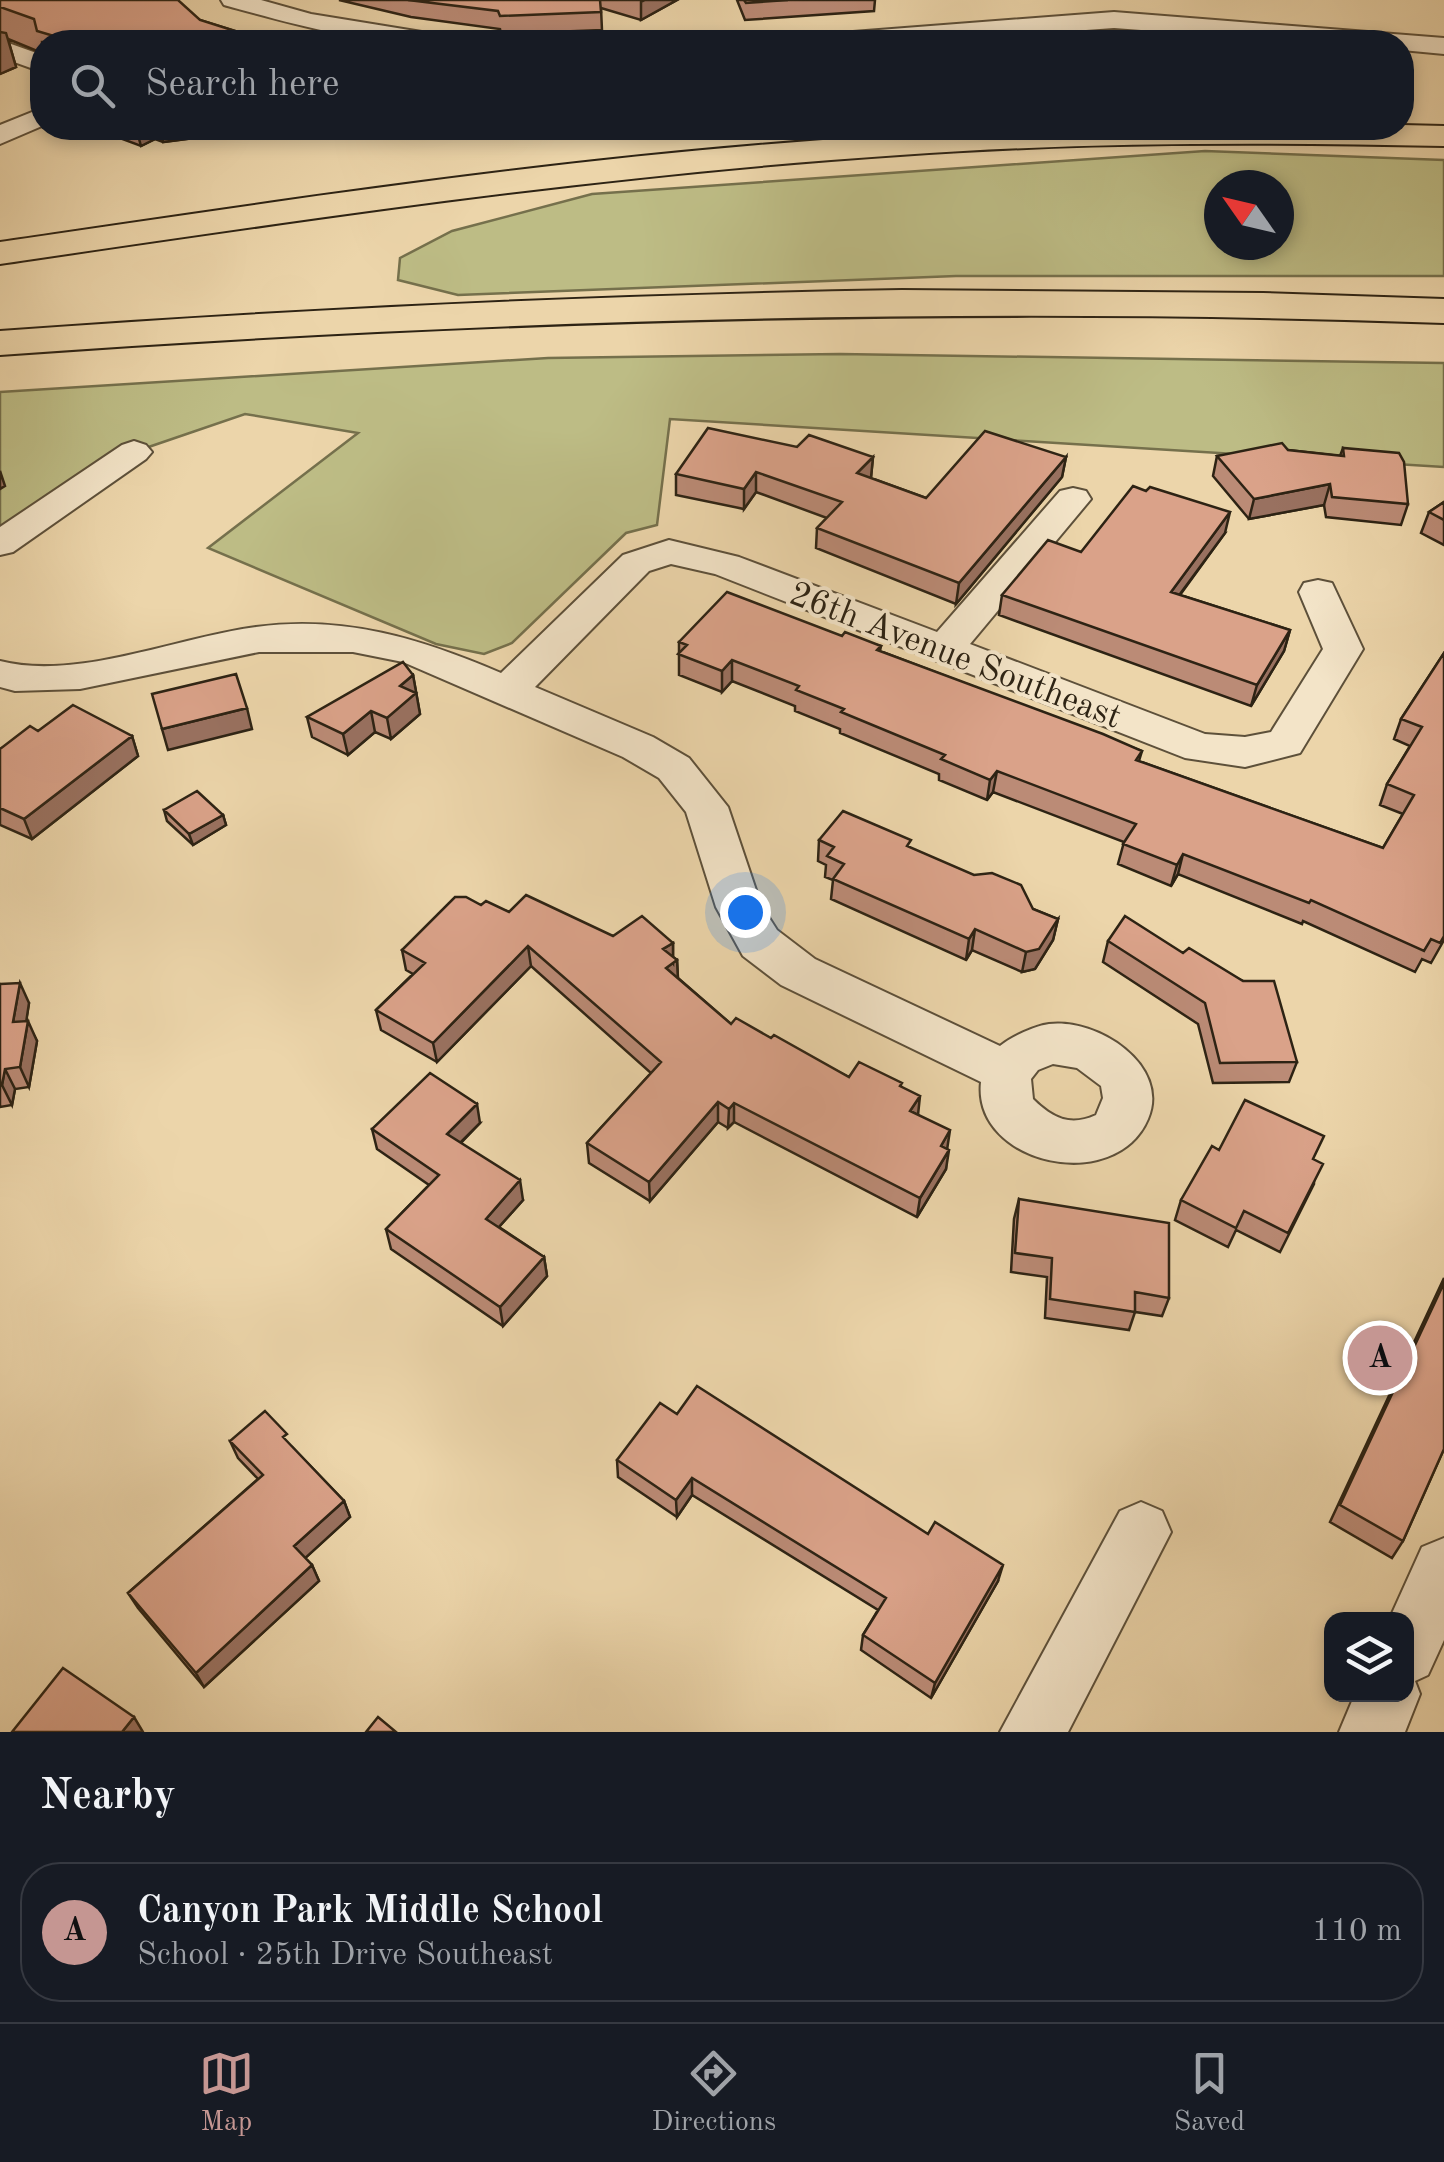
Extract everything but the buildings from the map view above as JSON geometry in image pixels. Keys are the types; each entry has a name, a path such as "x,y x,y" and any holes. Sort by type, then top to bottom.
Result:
{"highway":[{"path":"1414,122 1444,123"},
{"path":"1414,135 1444,136"},
{"path":"0,236 481,164 733,140"},
{"path":"0,254 457,186 758,155 1035,140"},
{"path":"1303,308 1376,297 1444,299"},
{"path":"0,343 406,316 756,304 1094,300 1444,310"}],"street":[{"path":"233,0 295,17 367,30"},
{"path":"1196,0 1191,13 1206,26"},
{"path":"929,11 942,30"},
{"path":"268,30 295,17"},
{"path":"983,30 1114,20 1254,30"},
{"path":"1414,43 1444,46"},
{"path":"0,48 30,59"},
{"path":"0,136 30,122"},
{"path":"0,544 134,452"},
{"path":"944,650 1073,499"},
{"name":"26th Avenue Southeast","path":"510,689 636,563 668,552 726,566 1200,748 1244,752 1285,743 1343,649 1318,592"},
{"path":"0,674 15,678 80,676 259,639 353,639 413,650 510,689 638,747 674,768 706,807 739,907 760,944 798,972 1007,1072"},
{"path":"1033,1732 1141,1532"},
{"path":"1414,1636 1444,1569"},
{"path":"1372,1732 1385,1702"}],"shaded area":[{"path":"1205,151 1444,160 1444,276 956,276 458,295 398,280 400,258 452,231 592,194"},
{"path":"840,354 1444,363 1444,467 670,419 657,525 626,533 512,643 484,654 436,644 208,548 358,433 245,414 134,452 0,544 0,392 548,358"}],"place":[{"name":"Canyon Park Middle School","path":"1380,1358"}]}
